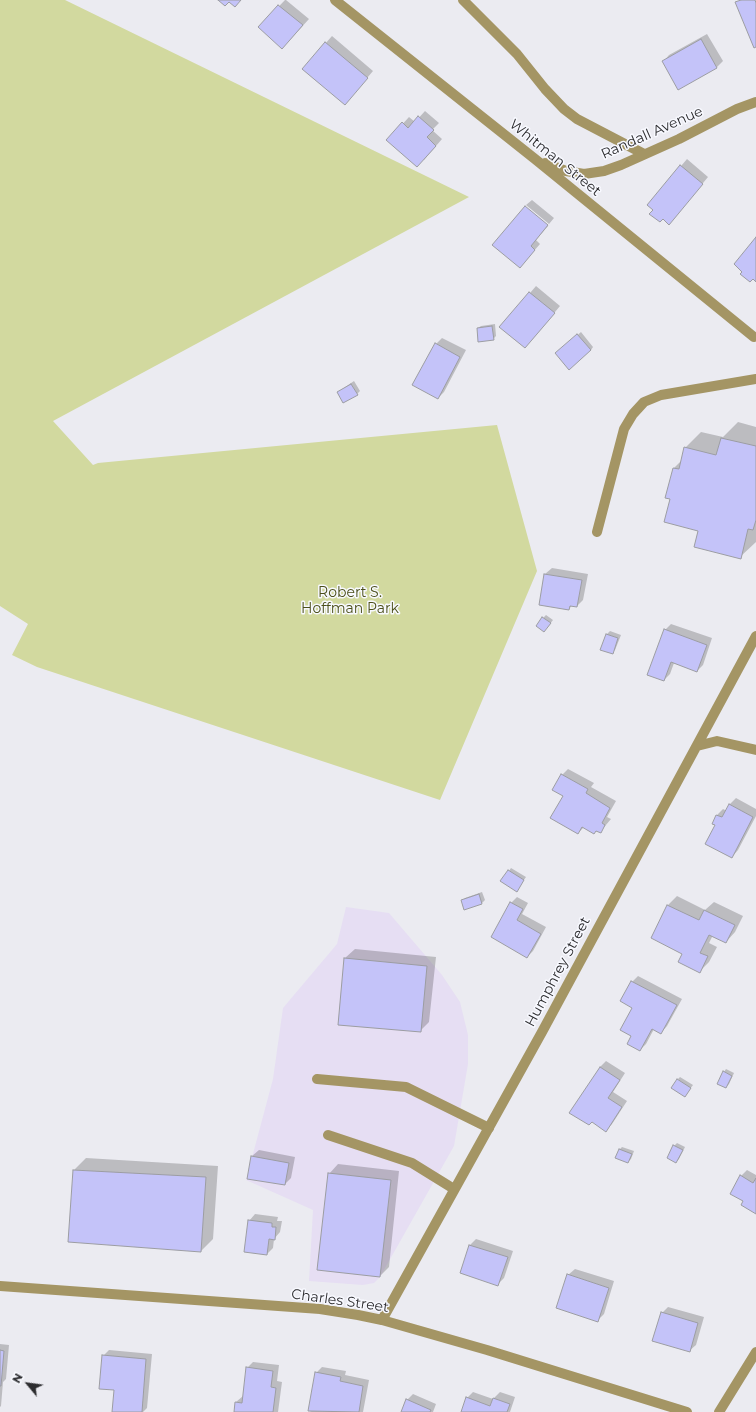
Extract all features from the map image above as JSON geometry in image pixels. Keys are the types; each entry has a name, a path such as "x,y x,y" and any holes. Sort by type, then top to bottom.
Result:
{"street":[{"name":"Whitman Street","path":"335,0 535,159 755,338"},
{"path":"463,0 517,54 564,109 577,119 644,154"},
{"name":"Randall Avenue","path":"535,159 566,171 584,174 604,171 679,139 737,109 756,102"},
{"path":"597,532 624,429 633,414 644,402 661,395 756,379"},
{"name":"Humphrey Street","path":"382,1320 542,1032 756,636"},
{"path":"697,746 717,741 756,750"},
{"path":"317,1079 406,1087 489,1128"},
{"path":"328,1135 412,1163 454,1189"},
{"name":"Charles Street","path":"0,1286 320,1309 382,1320 487,1350 687,1412"},
{"path":"719,1412 756,1352"}],"shaded area":[{"path":"346,907 389,913 442,975 460,1002 468,1035 468,1064 454,1146 380,1277 374,1283 363,1285 309,1281 313,1210 246,1180 273,1079 283,1008 337,944"}],"green space":[{"name":"Robert S. Hoffman Park","path":"0,0 65,0 469,197 53,421 93,465 98,463 497,425 537,571 440,800 37,667 12,655 28,624 0,606"}],"building":[{"path":"218,0 241,0 235,7 229,2 225,6"},
{"path":"741,0 755,0 756,3 756,47 754,48 735,2"},
{"path":"278,5 303,25 282,49 258,27"},
{"path":"701,39 717,68 678,90 662,61"},
{"path":"325,42 368,78 345,105 302,69"},
{"path":"418,116 434,130 427,137 436,146 417,167 386,140 402,122 408,128"},
{"path":"680,165 703,184 669,225 663,219 660,222 649,214 653,210 647,205"},
{"path":"525,206 548,225 531,246 535,250 520,268 492,245"},
{"path":"756,237 756,282 753,279 750,282 740,274 742,272 734,264"},
{"path":"529,292 555,313 525,348 499,327"},
{"path":"492,326 494,340 478,342 477,328"},
{"path":"577,334 591,350 569,370 555,353"},
{"path":"435,343 460,357 438,399 412,385"},
{"path":"351,384 358,395 343,403 337,392"},
{"path":"721,438 756,446 756,520 753,530 748,529 741,559 694,547 698,531 664,522 670,499 665,498 673,468 679,469 684,447 716,455"},
{"path":"544,574 582,580 577,607 570,606 569,610 539,605"},
{"path":"542,617 551,623 544,632 536,626"},
{"path":"664,629 707,645 697,672 671,662 664,681 647,675"},
{"path":"606,634 618,638 613,654 600,650"},
{"path":"561,774 588,789 586,793 610,808 602,823 605,825 601,833 596,831 594,834 582,827 578,834 550,818 563,796 552,790"},
{"path":"729,804 753,817 732,858 705,844 715,825 712,824 716,815 722,817"},
{"path":"508,870 524,880 517,892 500,881"},
{"path":"479,894 482,904 464,910 461,900"},
{"path":"510,902 523,909 517,920 541,934 527,958 491,937"},
{"path":"667,905 699,920 704,910 735,925 726,943 709,935 700,953 708,956 700,973 678,962 682,954 651,938"},
{"path":"344,958 427,966 421,1032 338,1025"},
{"path":"631,981 677,1005 661,1034 652,1029 640,1051 627,1044 631,1036 620,1030 632,1008 620,1001"},
{"path":"600,1067 620,1080 608,1098 622,1107 606,1132 592,1122 589,1125 569,1113"},
{"path":"723,1071 732,1076 726,1088 717,1084"},
{"path":"677,1079 691,1088 685,1097 671,1088"},
{"path":"673,1145 683,1150 676,1163 667,1158"},
{"path":"619,1149 632,1154 628,1163 615,1158"},
{"path":"251,1156 289,1163 285,1185 247,1179"},
{"path":"73,1170 206,1177 201,1252 68,1242"},
{"path":"328,1173 391,1180 380,1277 317,1270"},
{"path":"740,1175 753,1183 756,1178 756,1214 741,1205 743,1201 730,1194"},
{"path":"248,1220 272,1223 272,1227 276,1227 275,1240 269,1239 267,1255 244,1252"},
{"path":"469,1245 508,1257 498,1286 460,1273"},
{"path":"567,1274 609,1288 598,1322 556,1308"},
{"path":"661,1312 698,1323 690,1352 652,1341"},
{"path":"0,1350 4,1351 1,1386 0,1386"},
{"path":"102,1355 146,1359 142,1412 112,1412 114,1390 99,1389"},
{"path":"246,1367 273,1371 271,1387 276,1388 273,1412 234,1412 235,1402 242,1403"},
{"path":"315,1372 341,1377 340,1381 363,1386 359,1412 308,1411"},
{"path":"466,1397 490,1406 493,1398 510,1404 507,1412 461,1412"},
{"path":"406,1399 431,1410 430,1412 401,1412"}]}
